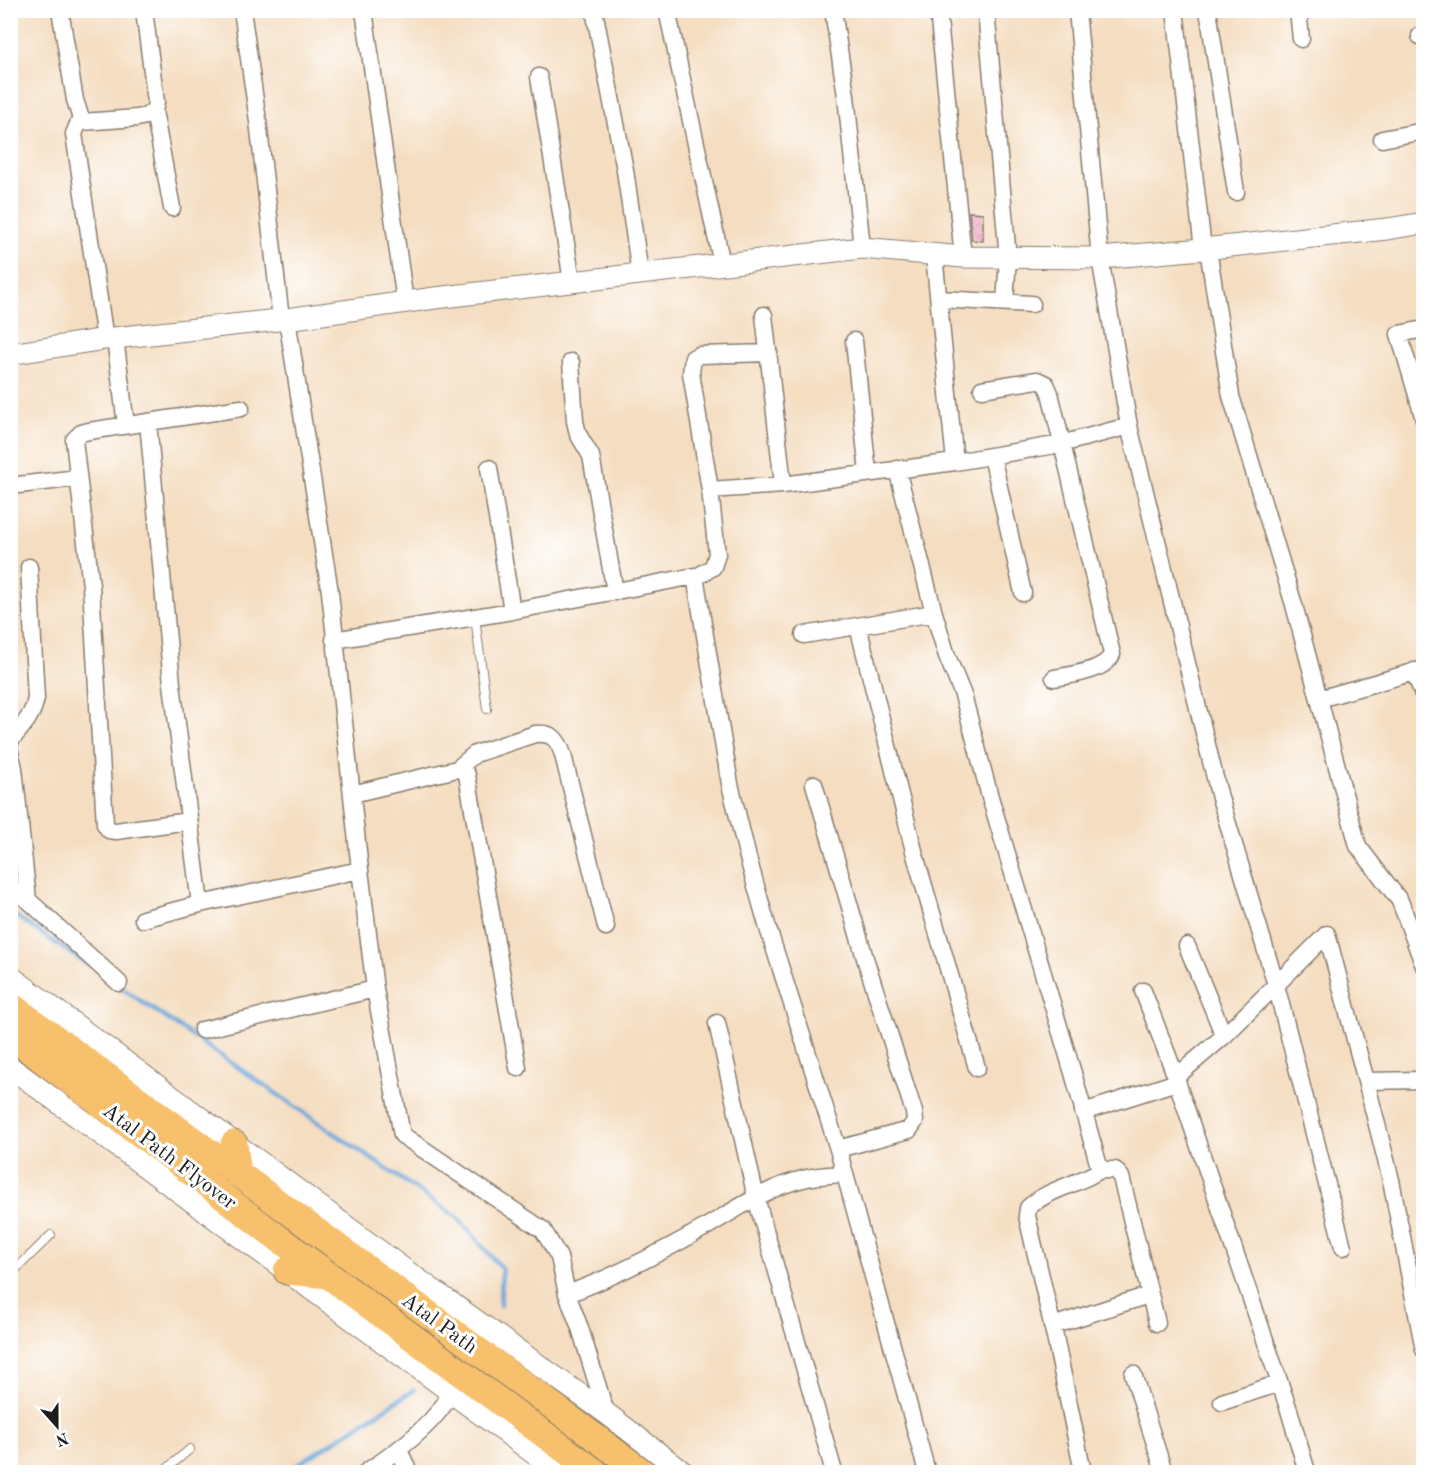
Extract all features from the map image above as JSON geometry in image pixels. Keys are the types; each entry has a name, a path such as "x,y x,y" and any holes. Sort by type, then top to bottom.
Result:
{"main road":[{"name":"Atal Path Flyover","path":"10,1005 238,1174"},
{"name":"Atal Path Flyover","path":"10,1035 278,1238 595,1473"},
{"path":"234,1144 238,1174"},
{"name":"Atal Path","path":"238,1174 642,1473"},
{"path":"287,1271 330,1275"}],"street":[{"path":"60,10 75,100 82,122"},
{"path":"144,10 156,102 153,111 172,208"},
{"path":"242,10 284,319 330,592 375,989 402,1134 543,1230 559,1257 567,1294 606,1413"},
{"path":"364,10 405,302"},
{"path":"594,10 625,170 640,274"},
{"path":"667,10 722,264"},
{"path":"833,10 846,96 862,248"},
{"path":"938,10 963,257"},
{"path":"986,10 1008,258 1005,302"},
{"path":"1077,10 1100,258 1129,426 1219,794 1276,985 1343,1247"},
{"path":"1174,10 1205,249 1231,396 1294,605 1358,846 1400,901 1424,966"},
{"path":"1208,10 1236,192"},
{"path":"1299,10 1301,39"},
{"path":"539,77 572,281"},
{"path":"126,425 74,134 78,124 82,122 137,118 153,111"},
{"path":"1382,139 1424,131"},
{"path":"10,354 110,339 284,319 572,281 862,248 963,257 1100,258 1205,249 1424,223"},
{"path":"934,255 955,462"},
{"path":"939,299 1032,304"},
{"path":"764,315 783,485"},
{"path":"1424,329 1399,334 1424,419"},
{"path":"854,341 868,473"},
{"path":"334,640 615,592 695,576 708,571 716,562 717,554 710,490 691,373 693,358 699,355 769,353"},
{"path":"571,362 575,421 578,434 591,456 615,592"},
{"path":"982,389 1043,381 1050,393 1112,654 1108,662 1098,667 1054,678"},
{"path":"189,821 112,831 105,824 91,586 74,448 77,436 89,431 241,408"},
{"path":"148,422 172,684 200,904"},
{"path":"710,490 783,485 955,462 1061,444 1129,426"},
{"path":"992,456 1023,593"},
{"path":"489,468 512,611"},
{"path":"897,469 934,613 963,695 990,797 1100,1170"},
{"path":"10,486 78,478"},
{"path":"10,741 30,717 36,698 29,567"},
{"path":"695,576 730,784 748,858 766,925 841,1161 927,1473"},
{"path":"804,635 934,613"},
{"path":"858,626 915,855 977,1068"},
{"path":"1319,699 1419,670 1424,697"},
{"path":"352,794 457,769 476,754 535,734 552,735 557,740 563,754 606,927"},
{"path":"10,752 14,768 28,900"},
{"path":"457,769 465,772 468,780 518,1068"},
{"path":"567,1294 613,1276 756,1198 804,1179 909,1130 915,1121 915,1112 865,958 814,784"},
{"path":"143,919 200,904 360,870"},
{"path":"10,889 28,900 119,983"},
{"path":"1083,1112 1177,1079 1327,934 1390,1180 1424,1350"},
{"path":"1187,946 1224,1036"},
{"path":"10,976 405,1270 606,1413 683,1473"},
{"path":"202,1030 375,989"},
{"path":"1143,991 1177,1079 1280,1383 1307,1473"},
{"path":"717,1023 756,1198 834,1473"},
{"path":"10,1067 559,1473"},
{"path":"1366,1081 1421,1080 1424,1088"},
{"path":"1083,1473 1053,1326 1027,1216 1028,1208 1040,1198 1089,1178 1100,1170 1115,1170 1121,1177 1157,1323"},
{"path":"1053,1326 1149,1295"},
{"path":"1133,1374 1164,1473"},
{"path":"1222,1402 1280,1383"},
{"path":"366,1473 399,1450 445,1404 451,1394"},
{"path":"399,1450 409,1473"}],"lane":[{"path":"475,617 488,709"},
{"path":"10,1275 51,1235"},
{"path":"163,1473 190,1449"}],"building":[{"path":"969,212 983,213 983,241 972,240"}],"waterway":[{"path":"10,912 88,965"},
{"path":"119,986 458,1218 502,1269 500,1305"},
{"path":"286,1472 414,1390"}]}
